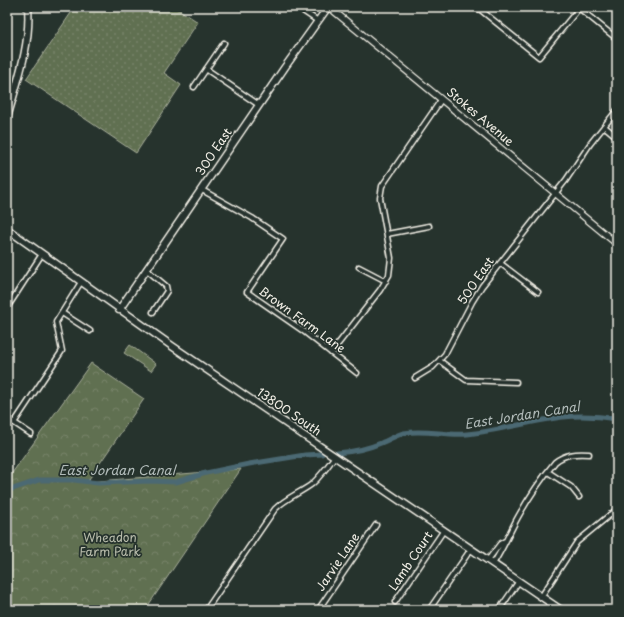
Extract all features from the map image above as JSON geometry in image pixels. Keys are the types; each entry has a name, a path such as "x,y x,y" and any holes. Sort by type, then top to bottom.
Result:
{"main road":[{"path":"7,118 26,50 29,18 28,7"},
{"name":"300 East","path":"119,310 328,7"},
{"name":"13800 South","path":"7,229 119,310 561,610"}],"street":[{"path":"297,7 318,21"},
{"name":"Stokes Avenue","path":"328,7 617,244"},
{"path":"477,7 539,57 579,8 617,39"},
{"path":"194,87 224,43"},
{"path":"206,69 259,105"},
{"path":"331,353 386,281 391,263 380,198 382,186 441,100"},
{"name":"500 East","path":"415,378 429,370 440,361 447,351 474,298 566,180 590,144 617,110"},
{"path":"604,126 617,137"},
{"name":"Brown Farm Lane","path":"202,190 252,218 283,239 247,292 286,319 357,373"},
{"path":"387,234 429,226"},
{"path":"7,308 42,254"},
{"path":"500,263 538,292"},
{"path":"359,267 386,281"},
{"path":"147,270 166,286 167,291 153,312"},
{"path":"14,423 62,351 56,322 81,282"},
{"path":"62,313 90,332"},
{"path":"440,361 466,380 516,382"},
{"path":"7,418 32,434"},
{"path":"490,562 500,544 505,541 522,510 555,462 564,456 589,454"},
{"path":"206,610 275,509 284,500 317,480 335,456"},
{"path":"548,472 571,487 579,497"},
{"path":"541,596 577,542 617,509"},
{"name":"Jarvie Lane","path":"318,610 376,524"},
{"name":"Lamb Court","path":"395,602 444,530"},
{"path":"429,610 471,549"},
{"path":"500,610 519,581"}],"shaded area":[{"path":"7,7 11,7 13,21 7,65"}],"green space":[{"path":"75,7 175,7 198,22 164,73 181,85 136,153 26,79"},
{"path":"130,345 156,364 151,371 124,353"},
{"name":"Wheadon Farm Park","path":"91,363 144,399 87,482 241,469 145,610 7,610 7,480"}],"waterway":[{"name":"East Jordan Canal","path":"337,453 365,449 401,434 412,432 467,434 570,416 590,416 617,419"},
{"name":"East Jordan Canal","path":"7,491 39,480 74,480 98,483 150,481 176,482 206,473 249,464 305,455 322,454"}]}
